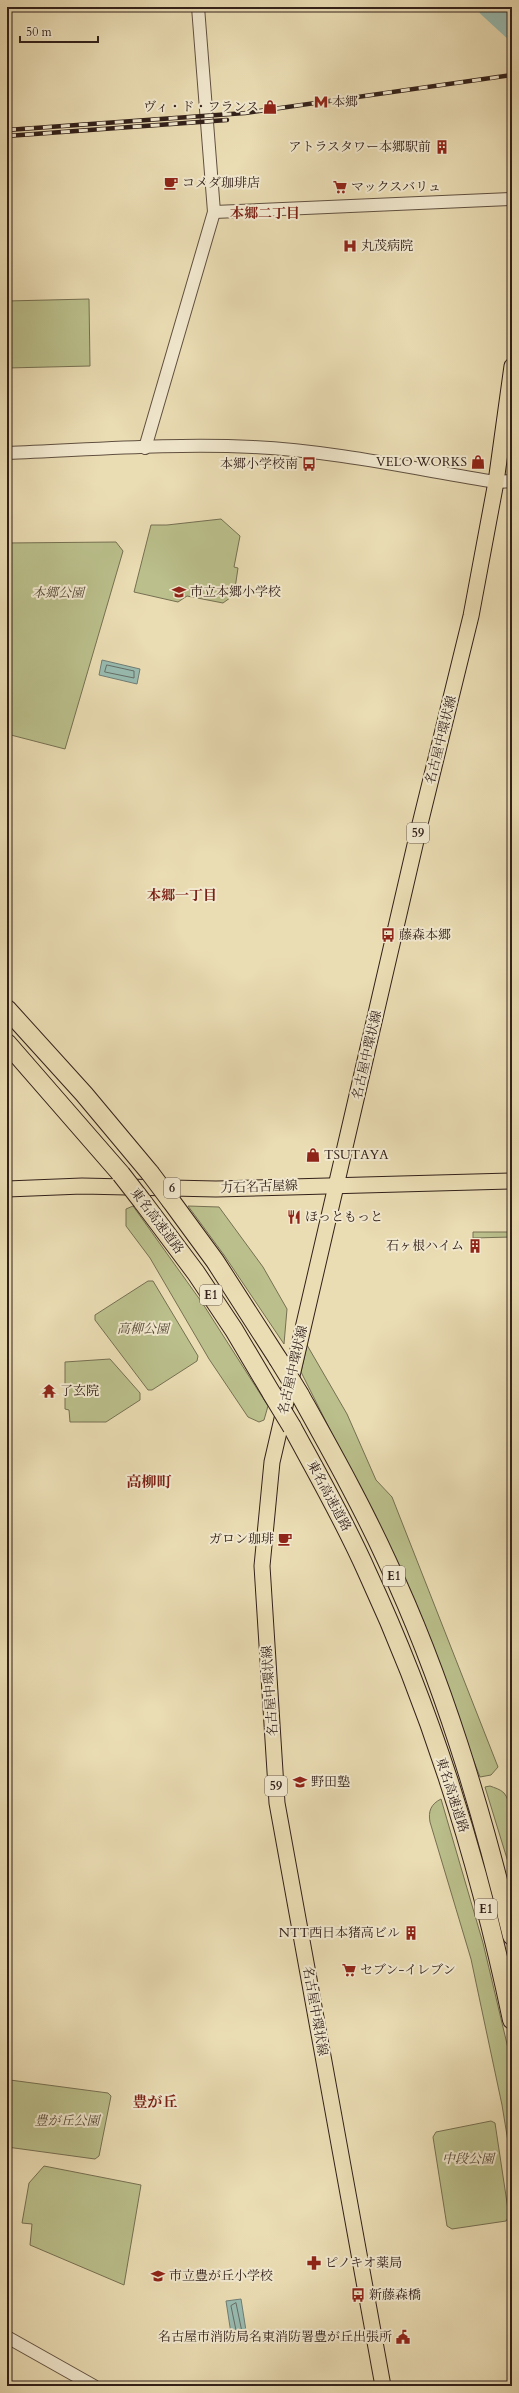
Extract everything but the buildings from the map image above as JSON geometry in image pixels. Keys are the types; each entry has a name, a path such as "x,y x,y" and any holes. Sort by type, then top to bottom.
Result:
{"highway":[{"name":"東名高速道路","path":"7,1009 84,1094 150,1173 215,1261 300,1394 350,1485 388,1561 426,1656 474,1794 512,1936"},
{"name":"東名高速道路","path":"7,1042 121,1174 196,1273 292,1427 330,1495 368,1572 428,1719 454,1799 483,1897 512,2020"}],"main road":[{"name":"名古屋中環状線","path":"383,2386 277,1803 262,1566 269,1475 471,616 496,482 512,366"},
{"name":"力石名古屋線","path":"7,1189 82,1186 216,1189 512,1181"}],"street":[{"path":"145,448 214,212 198,7"},
{"path":"214,212 512,199"},
{"path":"7,453 145,448 252,447 356,459 496,482 512,481"},
{"path":"7,2337 94,2386"}],"green space":[{"path":"89,299 90,366 7,368 7,301"},
{"path":"221,519 240,536 234,567 238,568 234,595 223,603 187,596 178,602 134,592 151,525 167,525"},
{"name":"本郷公園","path":"116,542 123,551 65,749 7,734 7,543"},
{"path":"133,1206 203,1304 268,1406 264,1420 259,1422 248,1417 209,1359 150,1258 126,1226 126,1209"},
{"path":"188,1206 219,1207 263,1267 287,1309 284,1344 224,1255"},
{"path":"473,1232 512,1232 512,1237 473,1238"},
{"name":"高柳公園","path":"148,1281 153,1281 198,1356 197,1361 152,1390 148,1390 95,1320 95,1315"},
{"path":"307,1345 347,1414 376,1480 392,1497 498,1767 491,1775 480,1777 423,1629 383,1535 301,1372"},
{"path":"110,1359 140,1393 140,1400 106,1422 70,1422 69,1410 65,1409 65,1362"},
{"path":"490,1786 504,1793 511,1810 513,1832 512,1875 485,1787"},
{"path":"441,1799 483,1943 512,2065 512,2166 502,2105 471,1959 430,1822 429,1814 431,1808"},
{"name":"豊が丘公園","path":"10,2080 108,2093 111,2096 99,2156 95,2159 7,2147 7,2082"},
{"name":"中段公園","path":"491,2121 495,2123 509,2216 506,2221 452,2229 447,2226 433,2137 436,2132"},
{"path":"44,2166 141,2185 124,2285 30,2245 32,2224 22,2223 29,2183"}],"water":[{"path":"102,660 140,669 137,684 99,675"},
{"path":"241,2299 247,2337 232,2340 226,2301"}],"waterway":[{"path":"487,7 512,30"}],"railway":[{"path":"7,130 245,113 512,75"},
{"path":"7,136 227,120"}],"place":[{"name":"本郷","path":"321,102"},
{"name":"ヴィ・ド・フランス","path":"270,107"},
{"name":"アトラスタワー本郷駅前","path":"442,147"},
{"name":"コメダ珈琲店","path":"171,183"},
{"name":"マックスバリュ","path":"340,187"},
{"name":"丸茂病院","path":"350,246"},
{"name":"VELO WORKS","path":"478,462"},
{"name":"本郷小学校南","path":"309,464"},
{"name":"市立本郷小学校","path":"179,592"},
{"name":"藤森本郷","path":"388,935"},
{"name":"TSUTAYA","path":"313,1155"},
{"name":"ほっともっと","path":"294,1217"},
{"name":"石ヶ根ハイム","path":"475,1246"},
{"name":"了玄院","path":"49,1391"},
{"name":"ガロン珈琲","path":"285,1539"},
{"name":"野田塾","path":"300,1782"},
{"name":"NTT西日本猪高ビル","path":"411,1933"},
{"name":"セブン-イレブン","path":"349,1970"},
{"name":"ピノキオ薬局","path":"314,2263"},
{"name":"市立豊が丘小学校","path":"158,2276"},
{"name":"新藤森橋","path":"358,2295"},
{"name":"名古屋市消防局名東消防署豊が丘出張所","path":"403,2337"}],"district":[{"name":"本郷二丁目","path":"265,213"},
{"name":"本郷一丁目","path":"182,895"},
{"name":"高柳町","path":"149,1482"},
{"name":"豊が丘","path":"155,2102"}]}
